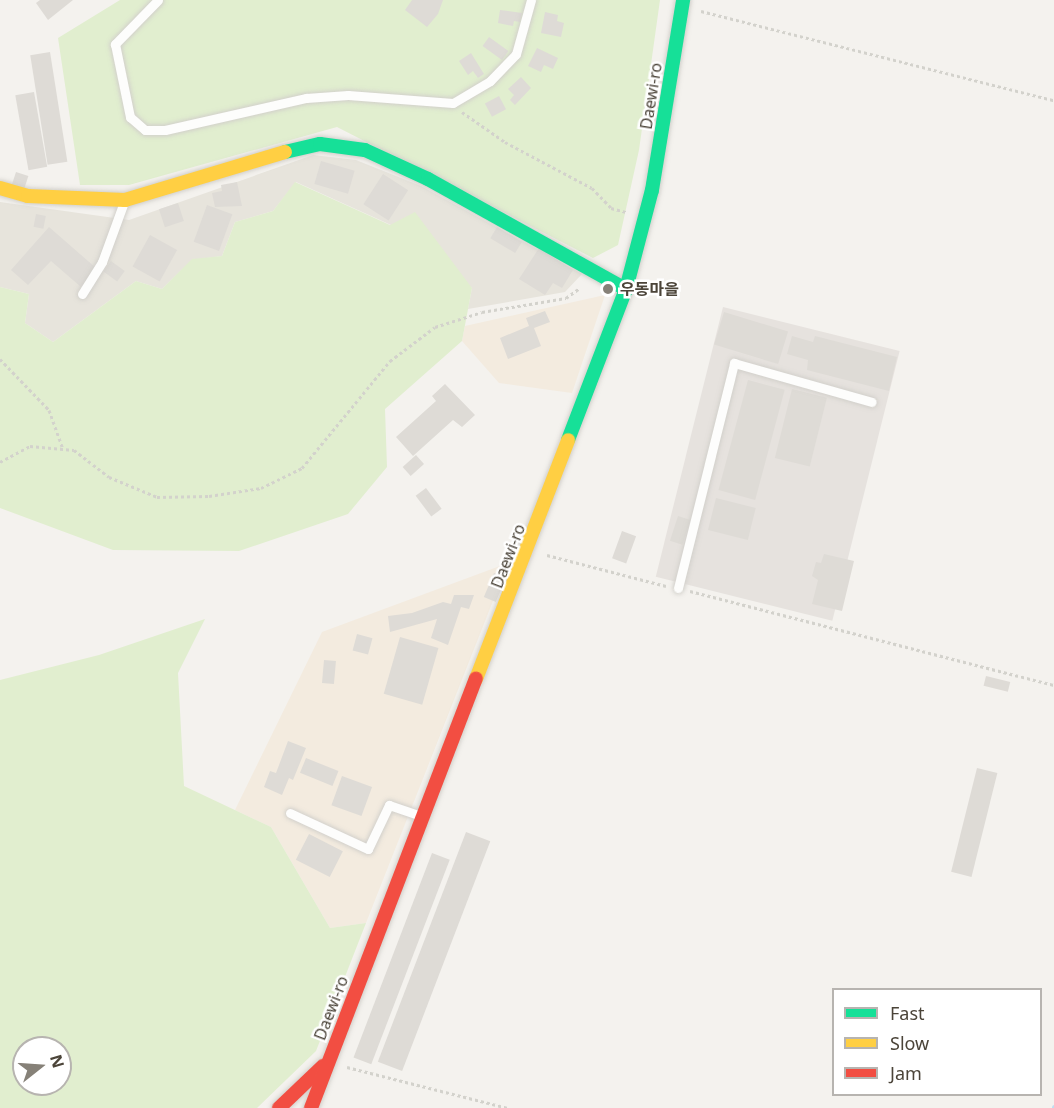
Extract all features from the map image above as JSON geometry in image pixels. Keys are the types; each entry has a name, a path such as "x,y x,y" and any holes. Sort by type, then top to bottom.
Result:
{"main road":[{"name":"Daewi-ro","path":"310,1108 528,549 626,289 645,217 682,3"},
{"path":"0,188 28,196 125,200 164,191 255,159 320,144 365,150 428,179 626,289"},
{"path":"279,1108 327,1062"}],"lane":[{"path":"158,0 115,44 130,117 146,130 165,130 306,98 348,95 453,103 490,81 516,54 531,0"},
{"path":"82,294 102,262 125,200"},
{"path":"678,588 734,363 872,402"},
{"path":"290,813 368,849 390,805 423,817"}],"path":[{"path":"682,3 1054,100"},
{"path":"453,103 472,121 505,142 592,188 611,208 645,217"},
{"path":"0,462 30,446 74,450 109,477 157,497 210,496 261,488 302,468 390,361 435,327 482,312 566,298 599,276"},
{"path":"0,359 50,410 63,449"},
{"path":"528,549 1054,685"},
{"path":"327,1062 508,1108"}],"shaded area":[{"path":"313,155 356,160 421,186 582,274 565,292 468,309 472,288 391,225 296,182 273,211 235,222 222,256 192,260 162,289 136,281 53,342 25,323 29,294 0,287 0,202 129,220"},
{"path":"605,295 572,393 499,383 462,341 465,326"},
{"path":"723,307 900,351 832,621 656,577"},
{"path":"508,563 366,923 330,928 271,827 235,810 322,632"}],"green space":[{"path":"120,0 660,0 639,150 618,245 593,258 337,127 129,185 80,185 58,38"},
{"path":"295,182 390,225 415,212 472,288 462,341 385,409 387,467 348,514 239,551 113,550 0,508 0,287 29,294 25,323 53,342 136,281 162,289 192,259 222,256 235,222 273,211"},
{"path":"205,619 178,673 184,786 271,827 330,928 366,923 316,1051 257,1108 0,1108 0,680 99,655"}],"building":[{"path":"40,0 73,0 48,20 36,3"},
{"path":"412,0 443,0 438,14 427,27 405,10"},
{"path":"500,10 522,13 520,22 514,21 513,26 498,23"},
{"path":"545,12 558,15 557,21 564,23 561,37 541,33"},
{"path":"489,37 508,51 502,60 483,46"},
{"path":"537,48 558,58 553,69 544,65 541,72 528,66"},
{"path":"50,52 67,162 48,165 30,55"},
{"path":"471,53 484,74 478,78 473,71 468,75 459,61"},
{"path":"521,77 531,88 515,105 510,100 514,95 508,89"},
{"path":"34,92 47,167 28,170 15,95"},
{"path":"499,96 506,109 492,117 485,104"},
{"path":"321,161 355,171 348,194 314,184"},
{"path":"16,172 28,176 24,188 12,184"},
{"path":"383,174 408,190 389,221 363,204"},
{"path":"237,182 242,206 215,207 212,193 222,191 221,185"},
{"path":"178,203 184,221 165,227 159,209"},
{"path":"207,205 232,214 219,251 194,242"},
{"path":"36,214 46,216 43,229 34,227"},
{"path":"49,227 96,268 81,287 51,261 28,285 11,270"},
{"path":"497,227 522,242 515,253 490,238"},
{"path":"150,235 177,250 160,282 133,266"},
{"path":"539,248 573,270 562,288 553,283 545,295 519,279"},
{"path":"111,261 125,271 117,282 103,272"},
{"path":"545,311 550,322 534,328 541,346 508,359 500,338 529,326 526,318"},
{"path":"724,312 788,332 778,364 714,345"},
{"path":"792,336 813,342 815,336 897,357 889,391 807,370 808,360 787,354"},
{"path":"748,380 785,390 755,500 718,490"},
{"path":"445,384 475,415 462,427 453,420 413,456 396,437 436,401 432,396"},
{"path":"792,389 827,398 810,467 775,458"},
{"path":"416,455 424,464 411,476 403,467"},
{"path":"426,488 442,509 431,517 416,496"},
{"path":"716,498 756,508 748,540 708,530"},
{"path":"678,516 690,520 682,545 670,541"},
{"path":"622,531 636,536 626,563 612,558"},
{"path":"824,554 854,561 842,611 812,604 818,580 812,576 816,562 821,563"},
{"path":"494,573 506,578 496,602 484,597"},
{"path":"454,595 474,595 469,609 461,607 448,645 431,638 437,619 390,632 388,616 412,613 443,602 451,604"},
{"path":"357,634 372,638 368,655 353,650"},
{"path":"400,637 438,648 422,705 384,694"},
{"path":"324,660 336,661 334,684 322,683"},
{"path":"986,676 1010,682 1008,692 984,686"},
{"path":"288,741 306,748 293,780 289,778 282,795 264,787 270,771 276,773"},
{"path":"306,758 338,771 332,786 300,773"},
{"path":"977,768 997,773 971,877 951,872"},
{"path":"342,776 372,787 361,816 331,805"},
{"path":"466,832 490,841 402,1071 378,1062"},
{"path":"309,834 343,851 330,877 296,860"},
{"path":"432,853 450,860 371,1064 354,1057"}],"traffic: fast":[{"path":"568,440 626,289 652,190 683,0"},
{"path":"285,152 320,144 365,150 428,179 626,289"}],"traffic: slow":[{"path":"0,188 28,196 125,200 285,152"},
{"path":"476,679 568,440"}],"traffic: jam":[{"path":"311,1108 476,679"},
{"path":"279,1108 323,1066"}],"place":[{"name":"우동마을","path":"608,289"}]}
